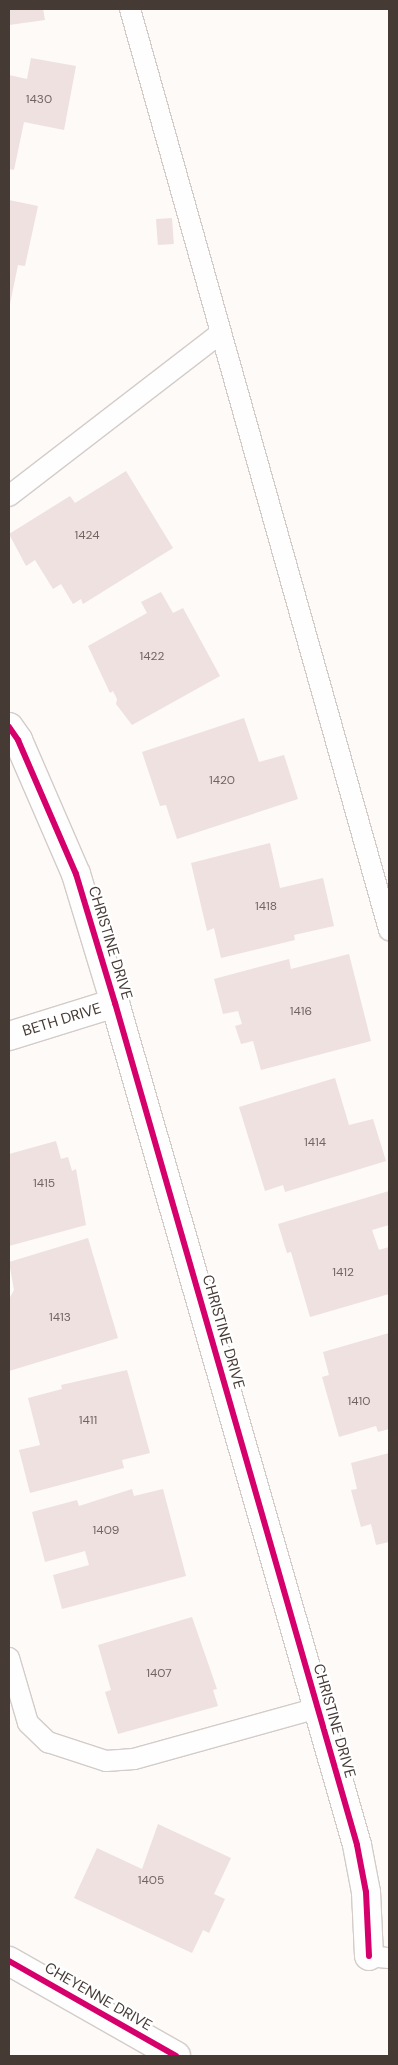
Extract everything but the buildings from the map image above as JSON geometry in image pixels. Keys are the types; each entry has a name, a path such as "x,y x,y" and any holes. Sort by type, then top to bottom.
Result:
{"street":[{"name":"CHRISTINE DRIVE","path":"9,727 18,740 76,874 116,1003 357,1844 379,1957"},
{"name":"BETH DRIVE","path":"9,1036 116,1003"},
{"name":"CHEYENNE DRIVE","path":"9,1961 176,2056"}],"lane":[{"path":"130,9 389,930"},
{"path":"9,496 221,333"},
{"path":"9,1658 28,1723 48,1742 106,1761 134,1759 318,1708"}],"cycle path":[{"path":"9,727 18,740 76,874 115,1003 357,1845 366,1892 369,1956"},
{"path":"9,1961 176,2056"}]}
